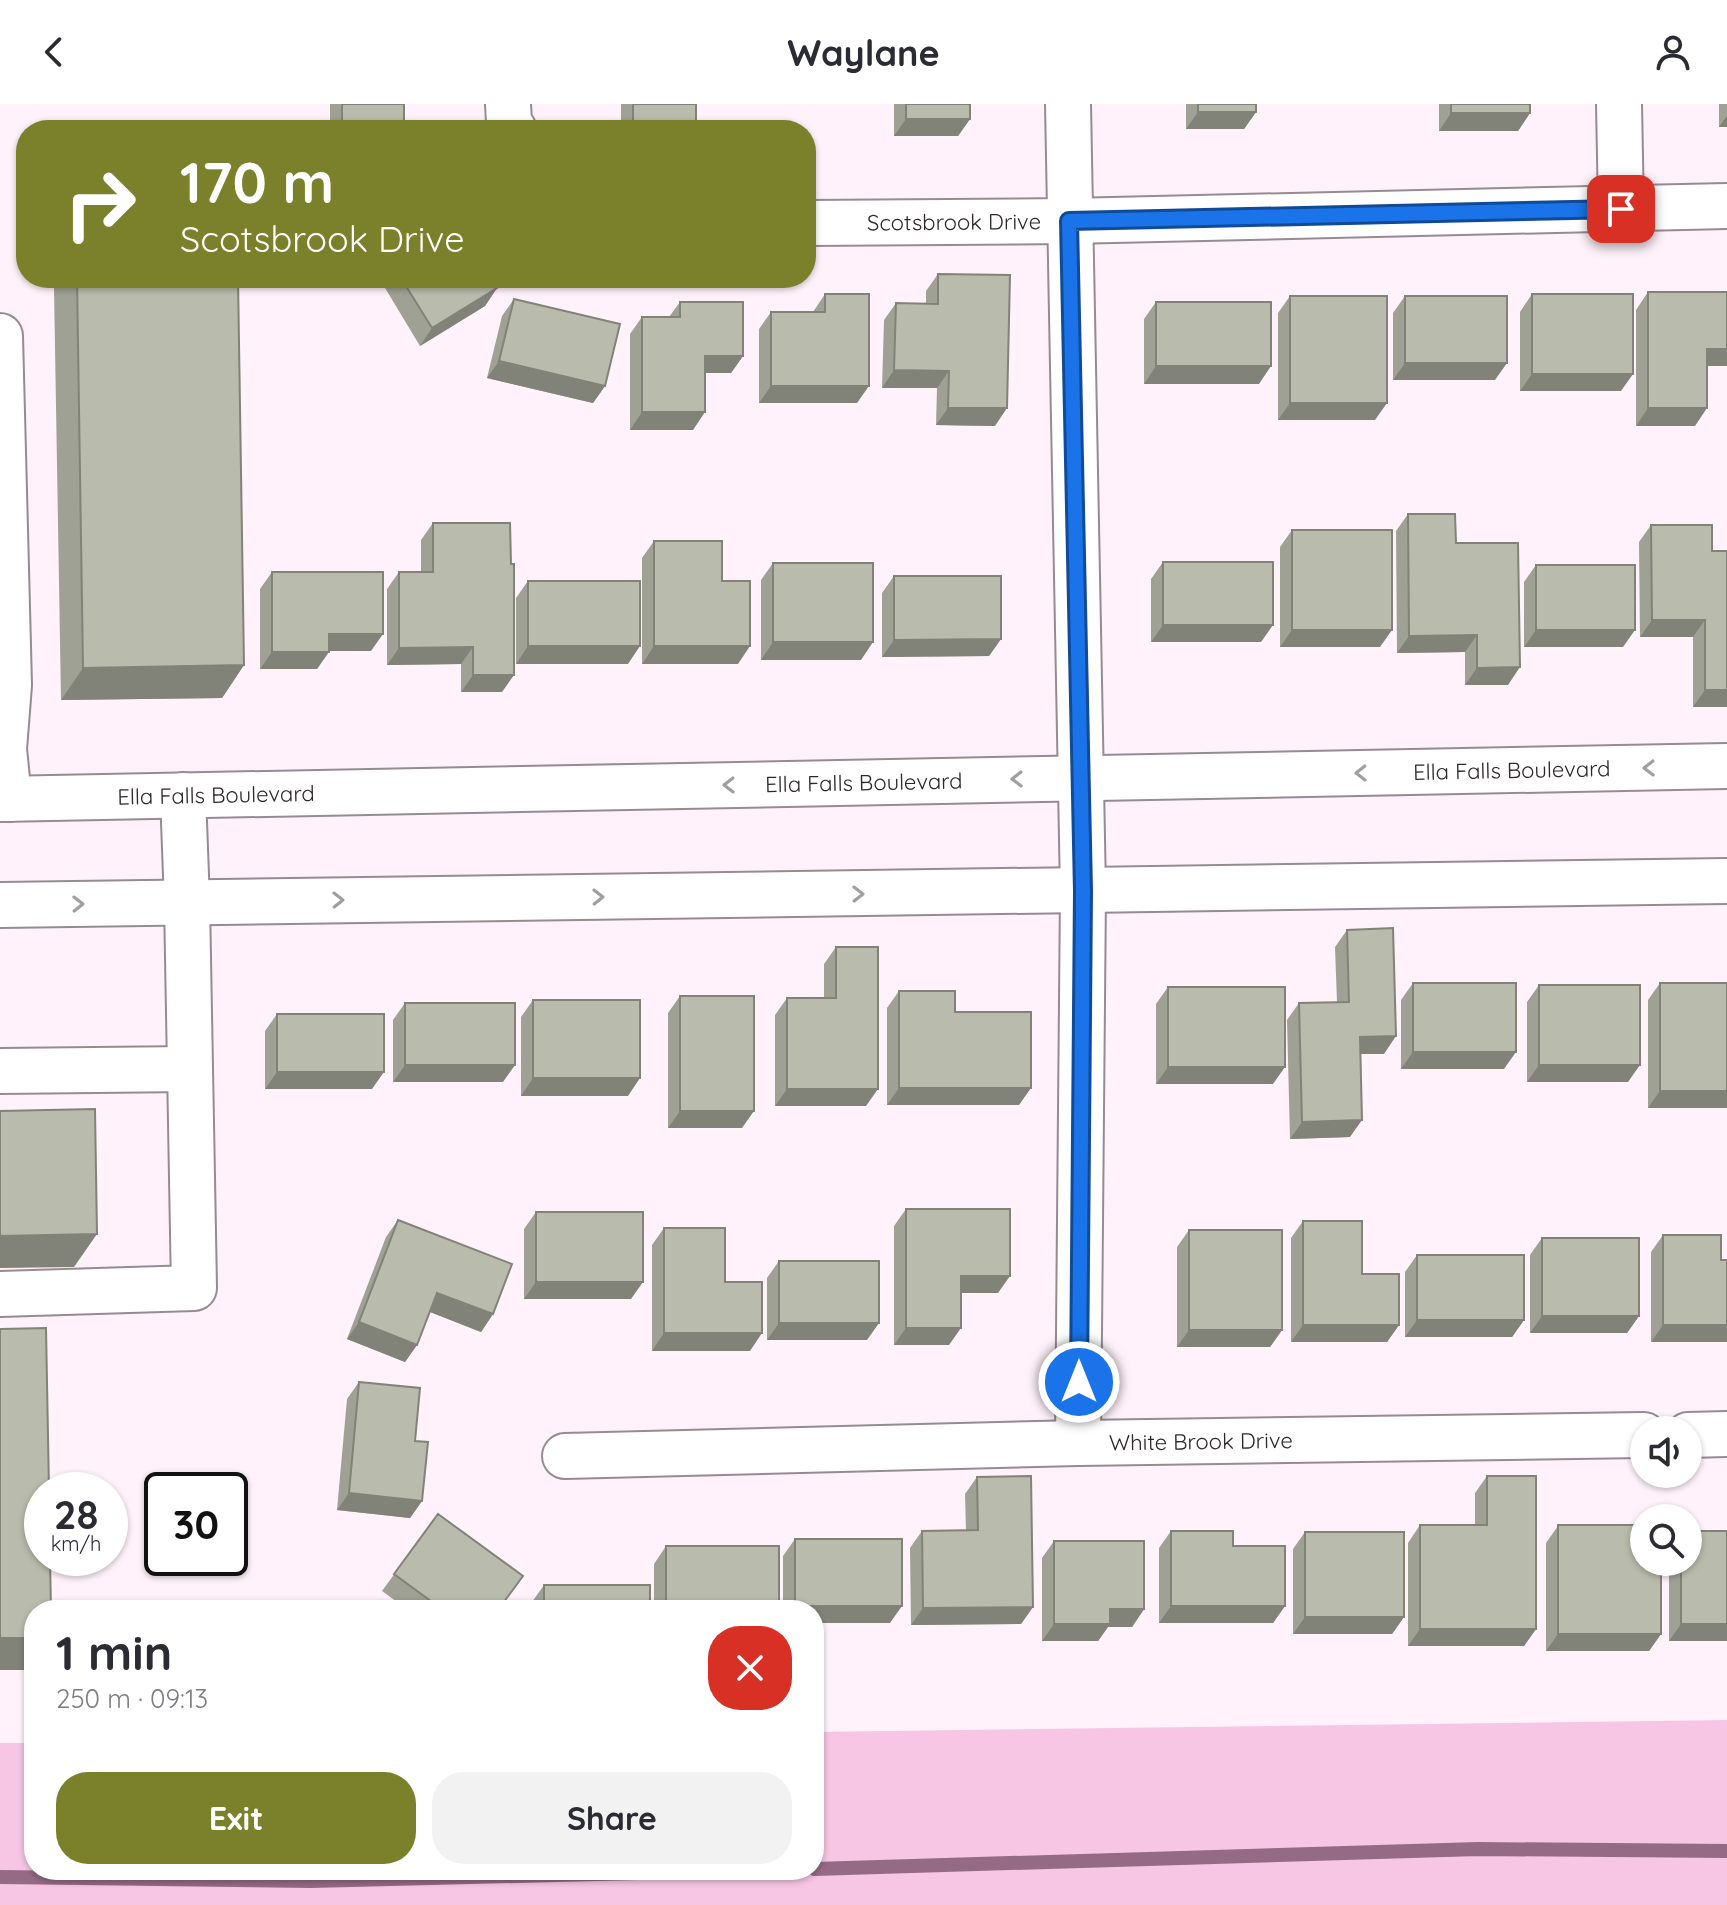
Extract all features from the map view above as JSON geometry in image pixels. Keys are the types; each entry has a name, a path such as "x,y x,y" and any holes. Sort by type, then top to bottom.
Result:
{"street":[{"path":"1068,104 1083,891 1078,1443"},
{"path":"1619,104 1621,209"},
{"name":"Scotsbrook Drive","path":"816,223 1069,221 1727,206"},
{"path":"0,336 9,685 4,799"},
{"name":"Ella Falls Boulevard","path":"4,799 1727,766"},
{"path":"0,1294 194,1288 183,795"},
{"path":"0,905 1727,881"},
{"path":"0,1071 190,1069"},
{"path":"1702,1435 1727,1434"},
{"name":"White Brook Drive","path":"565,1456 1078,1443 1630,1435"}],"shaded area":[{"path":"1727,1720 1727,1905 0,1905 0,1743 24,1743 24,1880 824,1880 824,1732"}],"building":[{"path":"342,104 404,104 404,120 342,120"},
{"path":"633,104 696,104 696,120 633,120"},
{"path":"906,104 970,104 970,119 906,119"},
{"path":"1198,104 1256,104 1256,112 1198,112"},
{"path":"1451,104 1530,104 1530,113 1451,113"},
{"path":"938,274 1010,275 1007,408 948,408 949,371 894,370 896,303 938,304"},
{"path":"77,288 238,288 244,665 83,668"},
{"path":"407,288 497,288 432,328"},
{"path":"1648,292 1727,292 1727,349 1707,349 1707,408 1648,408"},
{"path":"825,294 869,294 869,386 771,386 771,312 825,312"},
{"path":"1532,294 1633,294 1633,374 1532,374"},
{"path":"1290,296 1387,296 1387,403 1290,403"},
{"path":"1405,296 1507,296 1507,363 1405,363"},
{"path":"514,299 620,324 605,386 499,361"},
{"path":"680,302 743,302 743,356 705,356 705,412 642,412 642,317 680,317"},
{"path":"1156,302 1271,302 1271,366 1156,366"},
{"path":"1408,514 1455,514 1456,543 1518,543 1520,667 1477,668 1477,635 1409,636"},
{"path":"433,523 510,523 511,564 514,564 514,675 473,675 473,647 399,648 399,572 433,572"},
{"path":"1651,525 1712,525 1712,551 1727,551 1727,690 1705,690 1705,620 1652,620"},
{"path":"1292,530 1392,530 1392,630 1292,630"},
{"path":"654,541 722,541 722,581 750,581 750,646 654,646"},
{"path":"1163,562 1273,562 1273,625 1163,625"},
{"path":"773,563 873,563 873,642 773,642"},
{"path":"1536,565 1635,565 1635,630 1536,630"},
{"path":"272,572 383,572 383,634 329,634 329,652 272,652"},
{"path":"894,576 1001,576 1001,639 894,640"},
{"path":"528,581 640,581 640,646 528,646"},
{"path":"1393,928 1396,1036 1360,1037 1362,1120 1302,1122 1299,1003 1349,1002 1347,930"},
{"path":"836,947 878,947 878,1089 787,1089 787,998 836,998"},
{"path":"1413,983 1516,983 1516,1052 1413,1052"},
{"path":"1660,983 1727,983 1727,1091 1660,1091"},
{"path":"1539,985 1640,985 1640,1065 1539,1065"},
{"path":"1168,987 1285,987 1285,1067 1168,1067"},
{"path":"899,991 955,991 955,1012 1031,1012 1031,1088 899,1088"},
{"path":"680,996 754,996 754,1111 680,1111"},
{"path":"533,1000 640,1000 640,1078 533,1078"},
{"path":"405,1003 515,1003 515,1065 405,1065"},
{"path":"277,1014 384,1014 384,1072 277,1072"},
{"path":"95,1109 97,1234 0,1236 0,1111"},
{"path":"906,1209 1010,1209 1010,1276 961,1276 961,1328 906,1328"},
{"path":"536,1212 643,1212 643,1282 536,1282"},
{"path":"398,1220 512,1264 493,1314 437,1293 417,1345 359,1322"},
{"path":"1303,1221 1362,1221 1362,1274 1399,1274 1399,1325 1303,1325"},
{"path":"664,1228 725,1228 725,1282 762,1282 762,1333 664,1333"},
{"path":"1189,1230 1282,1230 1282,1330 1189,1330"},
{"path":"1663,1235 1721,1235 1721,1260 1727,1260 1727,1325 1663,1325"},
{"path":"1542,1238 1639,1238 1639,1316 1542,1316"},
{"path":"1417,1255 1524,1255 1524,1320 1417,1320"},
{"path":"779,1261 879,1261 879,1323 779,1323"},
{"path":"46,1328 49,1472 24,1472 24,1576 50,1576 51,1600 24,1600 24,1638 0,1638 0,1329"},
{"path":"359,1382 420,1388 415,1441 428,1442 422,1501 349,1493"},
{"path":"1031,1476 1033,1607 923,1608 922,1531 978,1530 977,1477"},
{"path":"1487,1476 1536,1476 1536,1629 1420,1629 1420,1525 1487,1525"},
{"path":"438,1514 523,1576 505,1600 429,1600 394,1574"},
{"path":"1558,1525 1630,1525 1630,1576 1661,1576 1661,1634 1558,1634"},
{"path":"1171,1531 1233,1531 1233,1546 1285,1546 1285,1606 1171,1606"},
{"path":"1702,1531 1727,1531 1727,1624 1681,1624 1681,1576 1702,1576"},
{"path":"1305,1532 1404,1532 1404,1617 1305,1617"},
{"path":"795,1539 902,1539 902,1606 824,1606 824,1600 795,1600"},
{"path":"1054,1541 1144,1541 1144,1609 1110,1609 1110,1624 1054,1624"},
{"path":"666,1546 779,1546 779,1600 666,1600"},
{"path":"544,1585 650,1585 650,1600 544,1600"}],"waterway":[{"path":"824,1869 1478,1849 1727,1851"},
{"path":"0,1877 24,1877"},
{"path":"233,1880 352,1880"}],"route":[{"path":"1079,1382 1083,891 1069,221 1621,209"}]}
